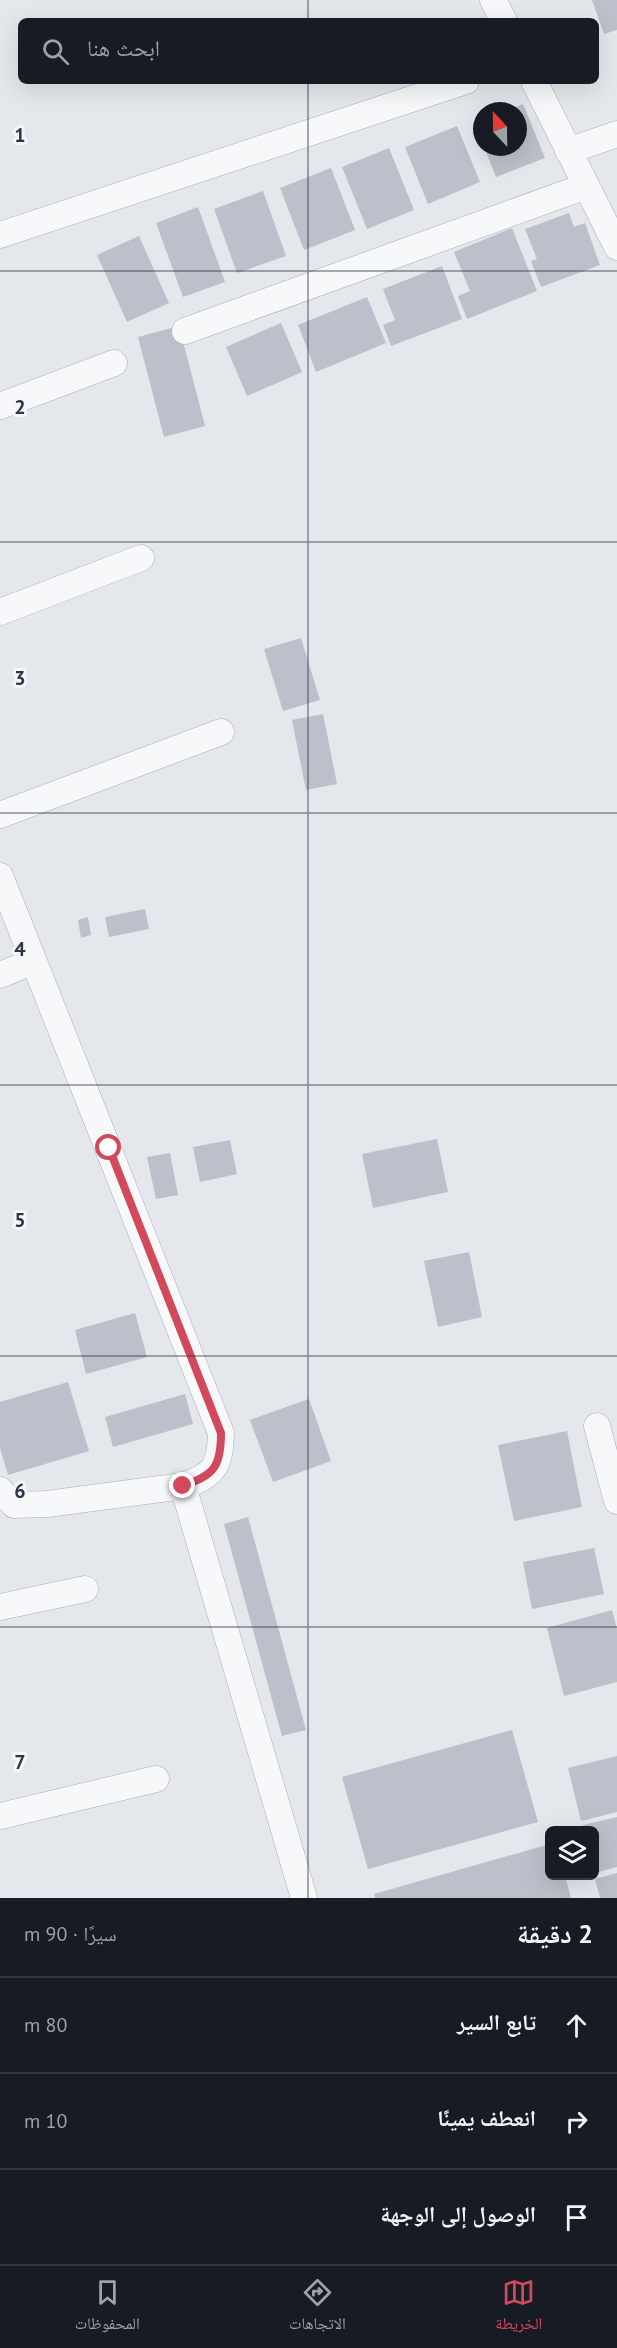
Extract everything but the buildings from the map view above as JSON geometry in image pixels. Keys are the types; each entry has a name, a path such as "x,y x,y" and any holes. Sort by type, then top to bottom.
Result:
{"street":[{"path":"493,0 502,18"},
{"path":"0,235 456,84"},
{"path":"535,84 617,247"},
{"path":"568,151 617,134"},
{"path":"185,331 586,186"},
{"path":"0,406 114,363"},
{"path":"0,612 141,558"},
{"path":"0,815 221,732"},
{"path":"0,876 32,962 221,1433 221,1451 206,1478 183,1486 47,1504 14,1505 0,1490"},
{"path":"0,975 32,962"},
{"path":"597,1426 616,1493"},
{"path":"183,1486 304,1898"},
{"path":"0,1607 85,1589"},
{"path":"0,1816 156,1779"}],"route":[{"path":"109,1148 221,1433 221,1451 206,1478 183,1486"}]}
